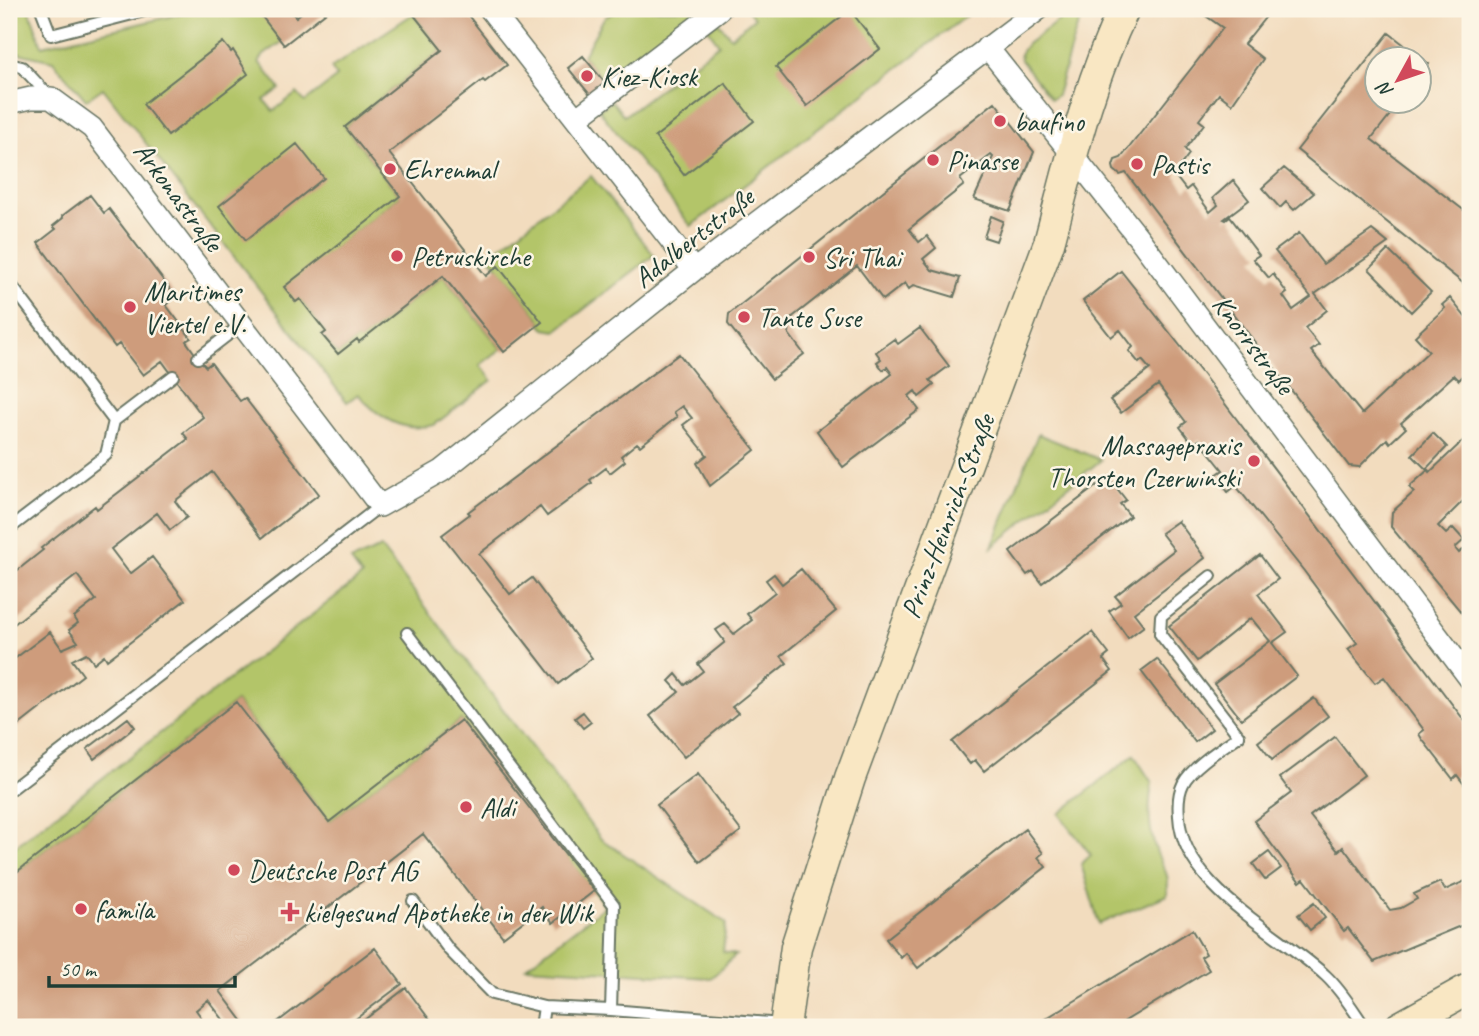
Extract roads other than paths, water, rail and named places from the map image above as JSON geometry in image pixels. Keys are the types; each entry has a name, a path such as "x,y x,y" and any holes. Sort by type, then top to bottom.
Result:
{"main road":[{"name":"Prinz-Heinrich-Straße","path":"785,1026 796,947 850,778 1049,243 1072,154 1100,63 1124,9"},
{"path":"1400,1027 1470,988"}],"street":[{"path":"490,9 694,270"},
{"path":"577,118 720,9"},
{"name":"Adalbertstraße","path":"380,506 442,471 694,270 1039,9"},
{"name":"Knorrstraße","path":"987,47 1138,237 1470,679"},
{"path":"9,103 51,97"},
{"name":"Arkonastraße","path":"51,97 92,128 380,506"}],"lane":[{"path":"41,9 51,35 152,9"},
{"path":"9,64 22,67 51,97"},
{"path":"9,282 114,421"},
{"path":"198,358 242,324"},
{"path":"9,529 106,455 114,421 173,376"},
{"path":"9,791 380,506"},
{"path":"1211,576 1161,616 1160,634 1239,736 1202,764 1183,783 1178,803 1179,828 1189,856 1214,888 1326,976 1366,1027"},
{"path":"407,633 614,905 611,1010"},
{"path":"413,901 449,950 492,994 544,1007 611,1010 785,1026"},
{"path":"541,1027 544,1007"}],"place":[{"name":"Kiez-Kiosk","path":"587,76"},
{"name":"baufino","path":"1000,121"},
{"name":"Pinasse","path":"933,160"},
{"name":"Pastis","path":"1137,164"},
{"name":"Ehrenmal","path":"390,169"},
{"name":"Petruskirche","path":"397,256"},
{"name":"Sri Thai","path":"809,257"},
{"name":"Maritimes Viertel e.V.","path":"130,307"},
{"name":"Tante Suse","path":"744,317"},
{"name":"Massagepraxis Thorsten Czerwinski","path":"1254,461"},
{"name":"Aldi","path":"466,807"},
{"name":"Deutsche Post AG","path":"234,870"},
{"name":"famila","path":"81,909"},
{"name":"kielgesund Apotheke in der Wik","path":"290,912"}]}
